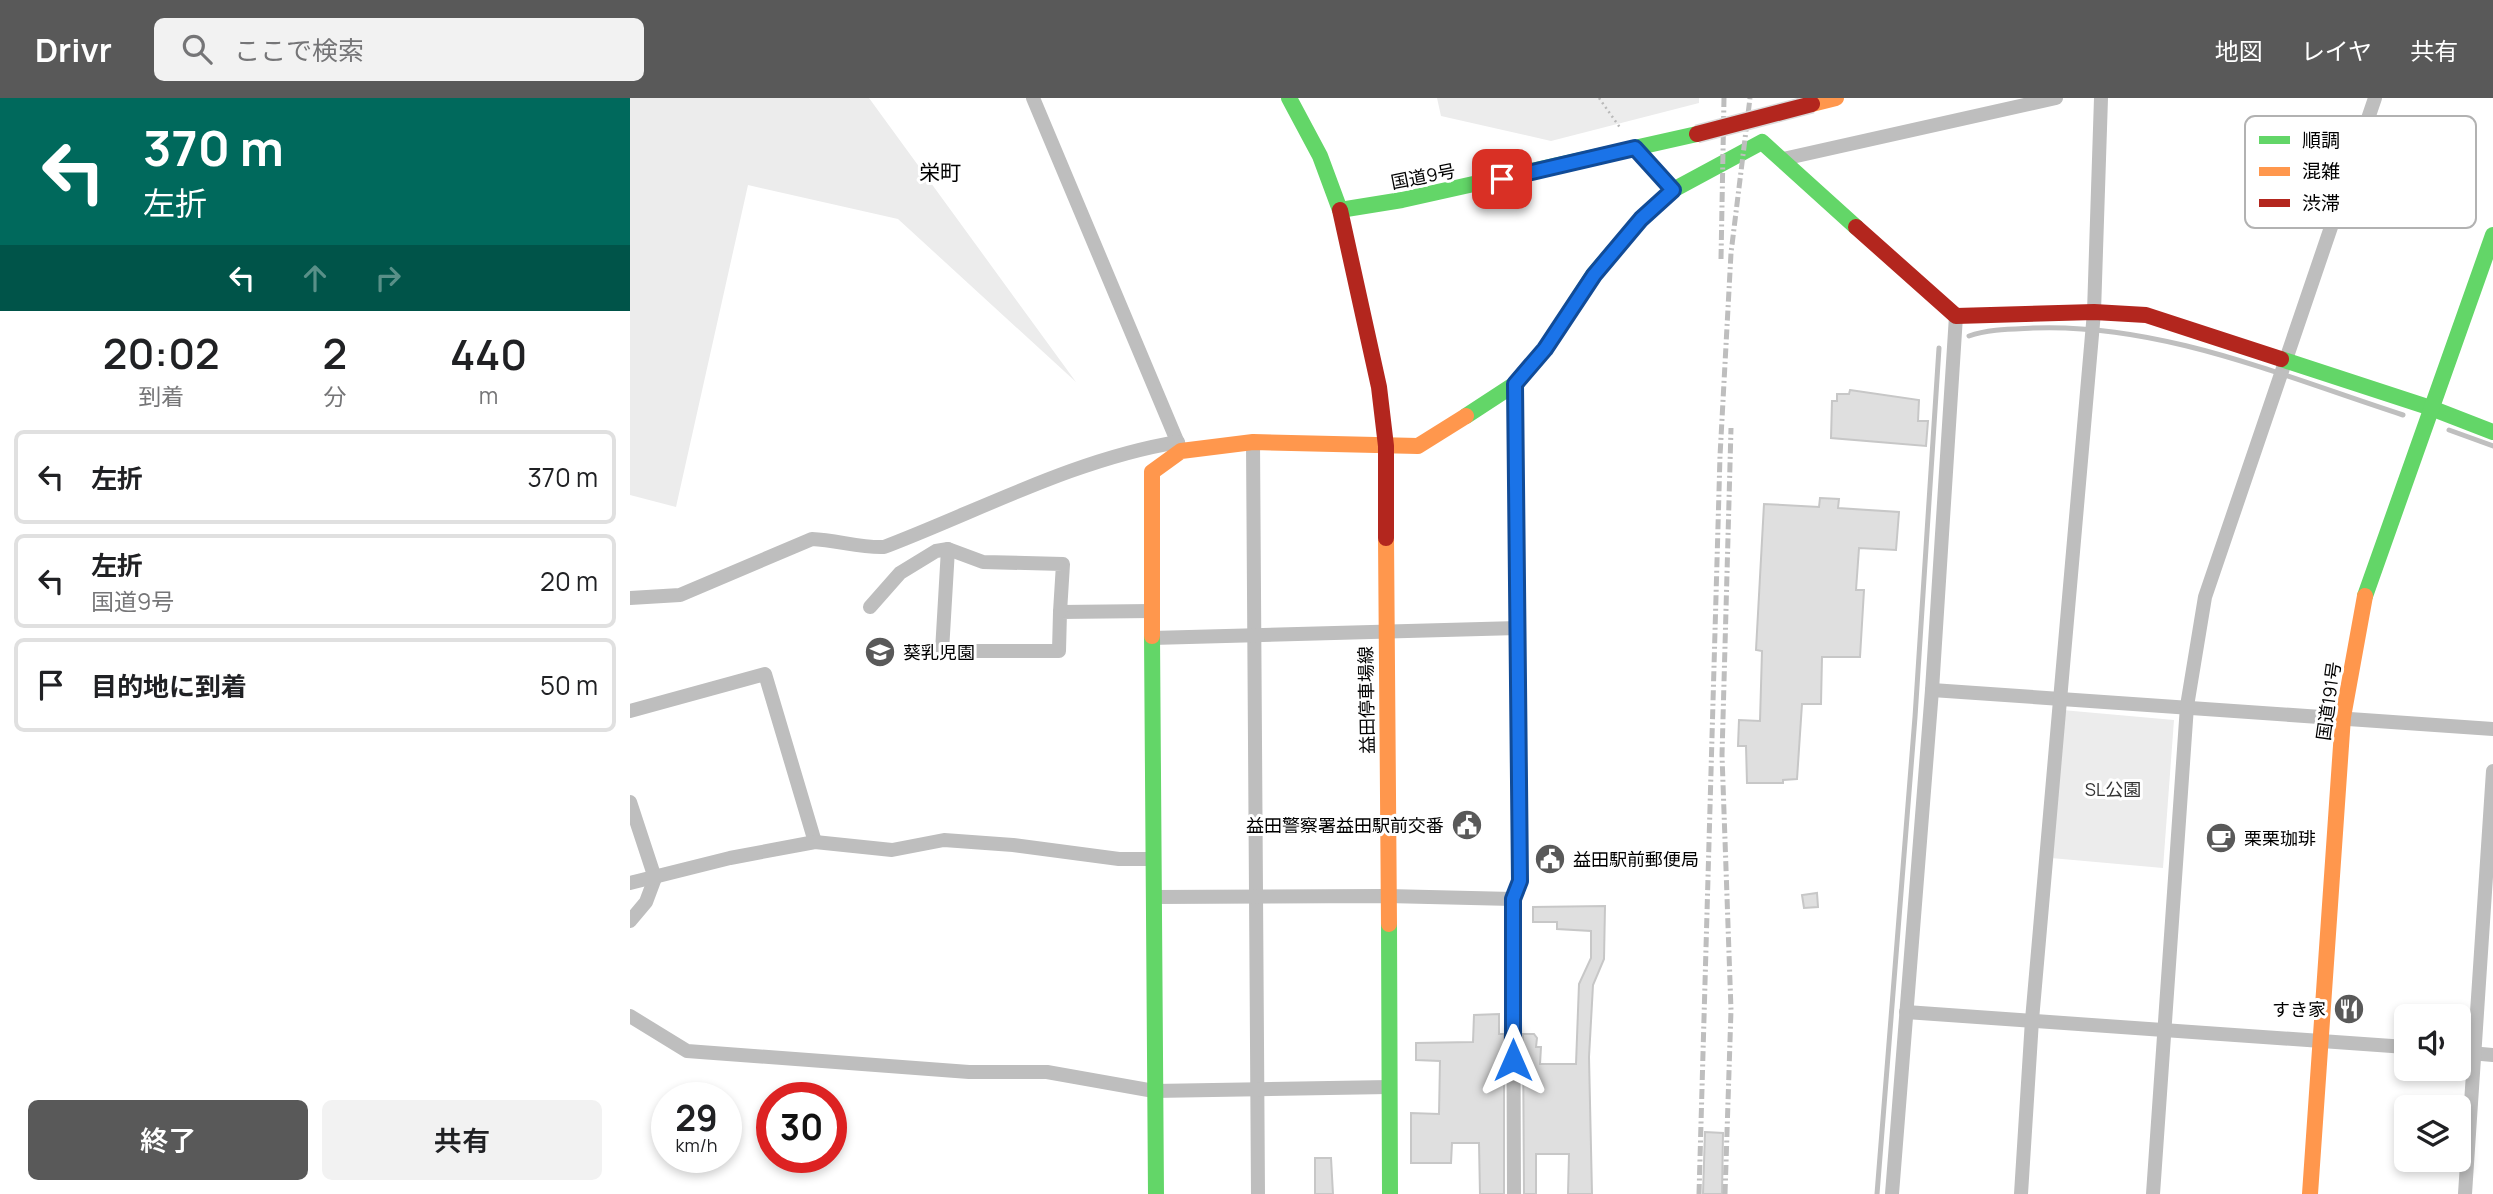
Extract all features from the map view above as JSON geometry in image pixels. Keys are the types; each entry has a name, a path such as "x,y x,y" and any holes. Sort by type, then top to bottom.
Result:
{"main road":[{"path":"1289,98 1320,156 1340,210"},
{"name":"国道9号","path":"1340,210 1416,197 1635,148 1836,98"},
{"path":"1156,1194 1152,859 1153,472 1179,446 1253,442 1419,446 1515,384 1545,349 1594,275 1641,219 1673,190 1762,142 1956,316 2094,312 2146,314 2284,362 2431,408 2493,432"},
{"name":"益田停車場線","path":"1340,210 1379,387 1386,446 1390,1194"},
{"name":"国道191号","path":"2310,1194 2343,717 2364,599 2493,235"}],"street":[{"path":"630,598 680,595 812,539 832,540 863,548 884,547 1078,468 1133,449 1179,446 1032,98"},
{"path":"1762,142 1775,98"},
{"path":"1783,159 2056,98"},
{"path":"2021,1194 2032,1020 2094,312 2101,98"},
{"path":"2369,116 2375,98"},
{"path":"1635,148 1673,190"},
{"path":"2153,1194 2187,706 2205,597 2330,228"},
{"path":"1892,1194 1932,690 1956,316"},
{"path":"1514,1194 1513,899 1520,881 1515,384"},
{"path":"1253,442 1258,1194"},
{"path":"870,607 900,573 936,551 948,549 983,562 1063,564 1059,651 942,651 948,549"},
{"path":"1060,612 1152,611"},
{"path":"1152,638 1518,628"},
{"path":"630,711 765,674 815,842"},
{"path":"1932,690 2493,729"},
{"path":"2471,1004 2493,771"},
{"path":"630,802 655,878 646,902 630,921"},
{"path":"630,883 730,858 815,842 892,850 944,840 1013,845 1119,859 1152,859"},
{"path":"1154,897 1387,896 1513,899"},
{"path":"1906,1012 2394,1046"},
{"path":"630,1016 687,1051 968,1072 1047,1072 1154,1091 1389,1087"},
{"path":"2471,1053 2493,1055"},
{"path":"2465,1194 2466,1081"}],"path":[{"path":"1599,98 1635,148"}],"green space":[{"path":"630,98 869,98 1076,382 898,219 748,185 676,507 630,495"},
{"path":"1437,98 1699,98 1699,103 1551,141 1441,116"},
{"name":"SL公園","path":"2062,710 2174,720 2163,868 2051,858"}],"building":[{"path":"1850,390 1919,400 1918,421 1928,421 1926,446 1831,438 1832,401 1837,401 1837,394 1849,394"},
{"path":"1820,498 1839,499 1838,508 1899,512 1896,550 1859,548 1856,590 1864,590 1860,657 1822,657 1821,704 1802,704 1797,779 1783,780 1783,783 1747,783 1746,746 1738,746 1739,720 1760,721 1762,651 1756,650 1764,504 1819,507"},
{"path":"1817,893 1818,907 1804,908 1802,895"},
{"path":"1605,906 1604,959 1593,985 1589,1057 1592,1194 1568,1194 1569,1154 1536,1154 1536,1194 1524,1194 1523,1034 1534,1034 1537,1038 1536,1047 1541,1047 1540,1064 1576,1064 1579,984 1591,958 1591,931 1557,929 1557,922 1533,922 1533,907"},
{"path":"1499,1014 1499,1034 1504,1034 1504,1194 1480,1194 1479,1143 1452,1143 1451,1163 1411,1163 1411,1113 1439,1114 1440,1061 1416,1060 1416,1043 1473,1042 1474,1015"},
{"path":"1705,1132 1723,1133 1722,1194 1703,1194"},
{"path":"1315,1158 1331,1158 1333,1194 1315,1194"}],"waterway":[{"path":"1969,336 1992,331 2033,328 2128,334 2221,355 2403,415"},
{"path":"1877,1194 1915,717 1939,348"},
{"path":"2449,430 2493,446"}],"railway":[{"path":"1721,259 1724,98"},
{"path":"1699,1194 1720,456 1731,253 1750,98"},
{"path":"1725,1194 1731,1010 1722,755 1731,428"}],"traffic: fast":[{"path":"1289,98 1320,156 1340,210 1402,200 1697,134"},
{"path":"1466,416 1515,384 1545,349 1593,275 1641,219 1673,190 1762,142 1856,227"},
{"path":"2365,596 2493,235"},
{"path":"2281,359 2431,408 2493,432"},
{"path":"1152,636 1156,1194"},
{"path":"1389,924 1390,1194"}],"traffic: slow":[{"path":"1812,104 1836,98"},
{"path":"1152,636 1152,472 1181,451 1253,442 1418,446 1466,416"},
{"path":"1386,538 1389,924"},
{"path":"2310,1194 2343,717 2365,596"}],"traffic: jam":[{"path":"1697,134 1812,104"},
{"path":"1340,210 1379,387 1386,446 1386,538"},
{"path":"1856,227 1956,316 2094,312 2146,315 2281,359"}],"place":[{"name":"葵乳児園","path":"880,652"},
{"name":"益田警察署益田駅前交番","path":"1467,825"},
{"name":"栗栗珈琲","path":"2221,838"},
{"name":"益田駅前郵便局","path":"1550,859"},
{"name":"すき家","path":"2349,1009"}],"district":[{"name":"栄町","path":"940,172"}],"route":[{"path":"1502,179 1635,148 1673,190 1641,219 1594,275 1545,349 1515,384 1520,881 1513,899 1513,1060"}]}
